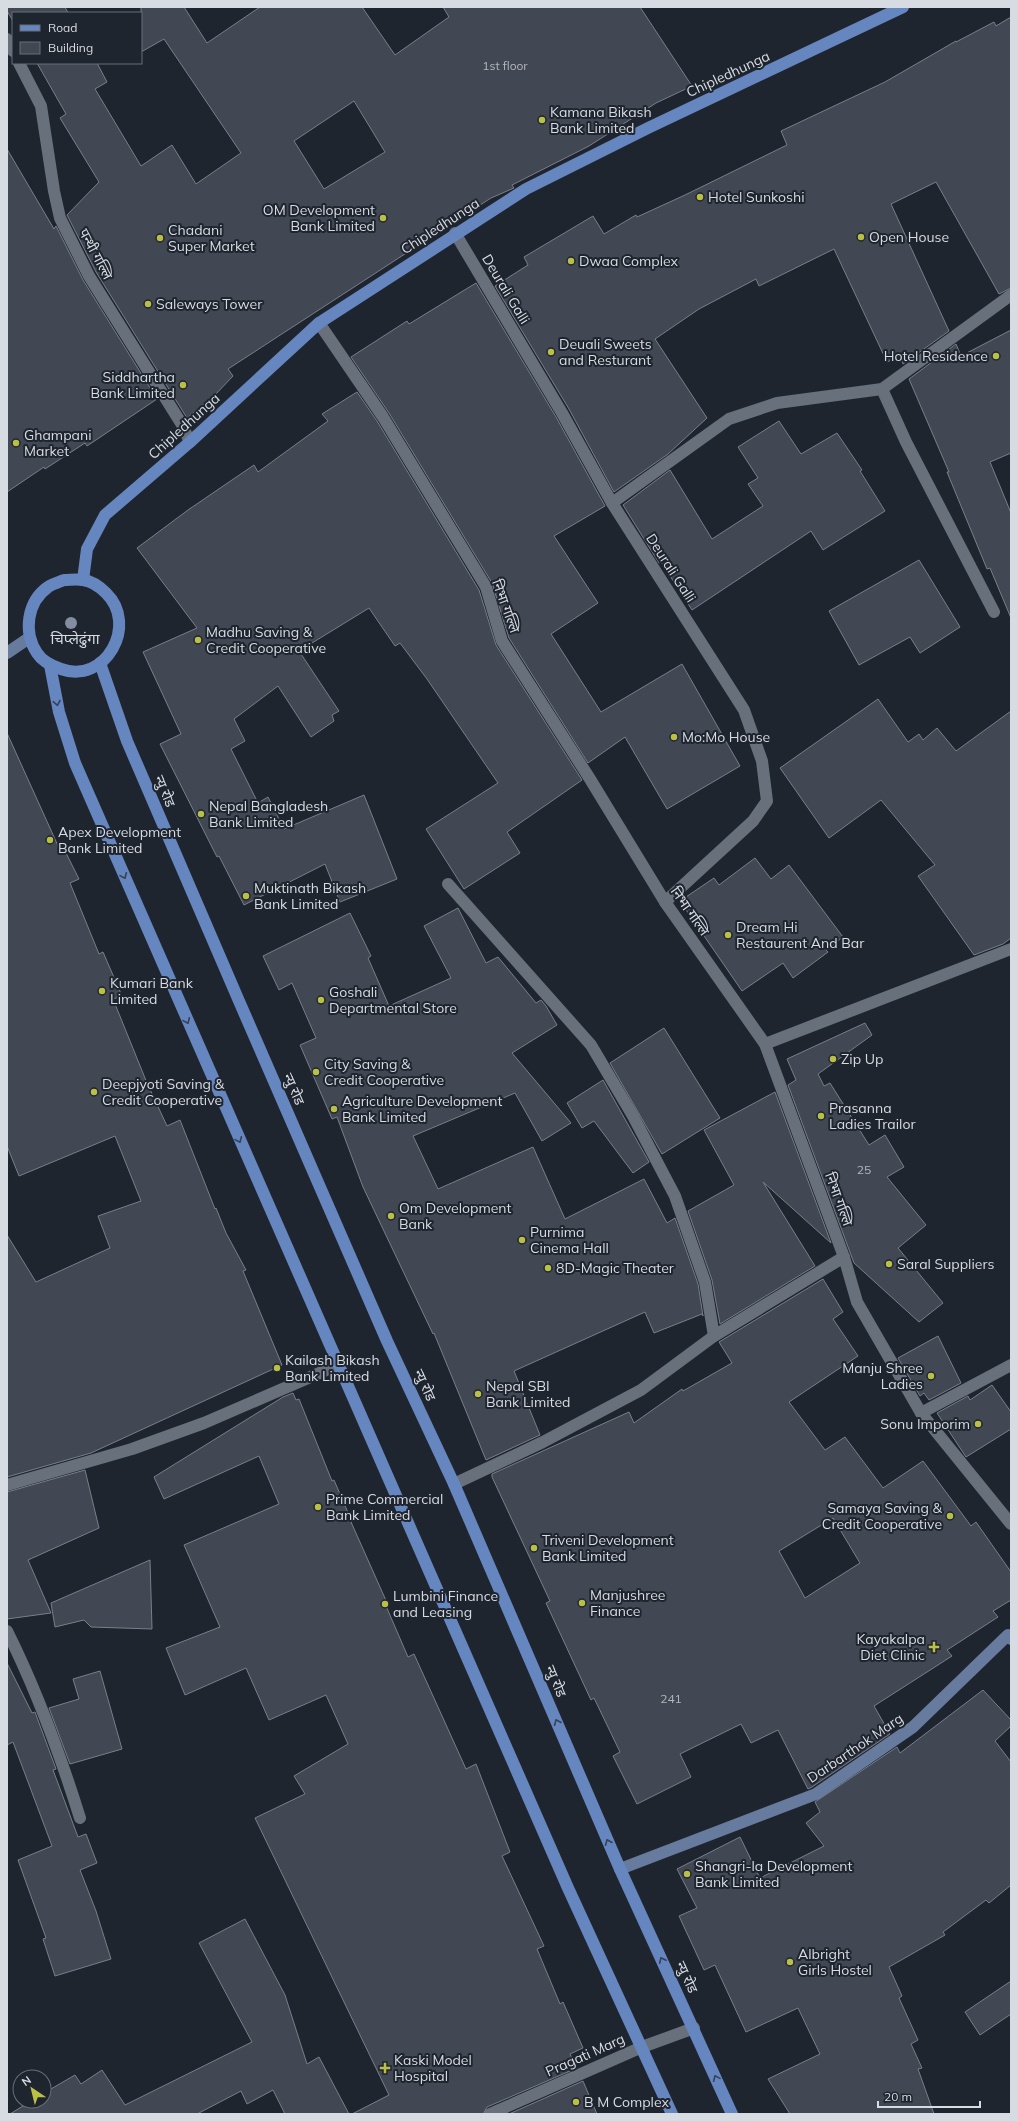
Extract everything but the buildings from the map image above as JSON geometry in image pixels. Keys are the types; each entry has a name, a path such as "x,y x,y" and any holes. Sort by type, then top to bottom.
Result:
{"main road":[{"name":"Chipledhunga","path":"83,580 87,549 105,515 190,442 319,322 455,233 526,189 648,128 903,7"},
{"path":"64,580 83,580 100,587 112,599 119,616 120,633 113,651 100,664 79,673 50,665 37,653 29,638 28,619 34,602 47,588 64,580"},
{"path":"7,653 29,638"},
{"name":"न्यु रोड","path":"100,664 133,756 387,1340 454,1484 620,1869 732,2114"},
{"path":"50,665 59,712 75,763 338,1365 403,1508 568,1888 672,2114"},
{"name":"Darbarthok Marg","path":"620,1869 816,1794 913,1727 1010,1636"}],"street":[{"path":"7,39 12,49"},
{"name":"पन्थी गल्लि","path":"20,64 41,106 54,191 60,218 89,276 181,423 190,442"},
{"name":"Deurali Galli","path":"455,233 562,413 612,503 744,710 762,761 767,801 753,821 665,902"},
{"path":"612,503 729,419 777,402 882,389 1011,295"},
{"name":"निभा गल्लि","path":"319,322 383,417 486,587 502,641 590,779 665,902 765,1044 844,1257 857,1302 921,1413 1011,1524"},
{"path":"882,389 906,442 994,612"},
{"path":"448,884 591,1045 633,1116 674,1196 705,1282 714,1336"},
{"path":"765,1044 1011,949"},
{"path":"454,1484 543,1442 641,1390 714,1336 844,1257"},
{"path":"7,1485 140,1446 204,1422 338,1365"},
{"path":"921,1413 1011,1365"},
{"path":"7,1631 21,1658 60,1756 80,1818"},
{"name":"Pragati Marg","path":"490,2114 642,2047 694,2028"}],"place":[{"name":"Kamana Bikash Bank Limited","path":"542,120"},
{"name":"Hotel Sunkoshi","path":"700,197"},
{"name":"OM Development Bank Limited","path":"383,218"},
{"name":"Open House","path":"861,237"},
{"name":"Chadani Super Market","path":"160,238"},
{"name":"Dwaa Complex","path":"571,261"},
{"name":"Saleways Tower","path":"148,304"},
{"name":"Deuali Sweets and Resturant","path":"551,352"},
{"name":"Hotel Residence","path":"996,356"},
{"name":"Siddhartha Bank Limited","path":"183,385"},
{"name":"Ghampani Market","path":"16,443"},
{"name":"Madhu Saving & Credit Cooperative","path":"198,640"},
{"name":"Mo:Mo House","path":"674,737"},
{"name":"Nepal Bangladesh Bank Limited","path":"201,814"},
{"name":"Apex Development Bank Limited","path":"50,840"},
{"name":"Muktinath Bikash Bank Limited","path":"246,896"},
{"name":"Dream Hi Restaurent And Bar","path":"728,935"},
{"name":"Kumari Bank Limited","path":"102,991"},
{"name":"Goshali Departmental Store","path":"321,1000"},
{"name":"Zip Up","path":"833,1059"},
{"name":"City Saving & Credit Cooperative","path":"316,1072"},
{"name":"Deepjyoti Saving & Credit Cooperative","path":"94,1092"},
{"name":"Agriculture Development Bank Limited","path":"334,1109"},
{"name":"Prasanna Ladies Trailor","path":"821,1116"},
{"name":"Om Development Bank","path":"391,1216"},
{"name":"Purnima Cinema Hall","path":"522,1240"},
{"name":"Saral Suppliers","path":"889,1264"},
{"name":"8D-Magic Theater","path":"548,1268"},
{"name":"Kailash Bikash Bank Limited","path":"277,1368"},
{"name":"Manju Shree Ladies","path":"931,1376"},
{"name":"Nepal SBI Bank Limited","path":"478,1394"},
{"name":"Sonu Imporim","path":"978,1424"},
{"name":"Prime Commercial Bank Limited","path":"318,1507"},
{"name":"Samaya Saving & Credit Cooperative","path":"950,1516"},
{"name":"Triveni Development Bank Limited","path":"534,1548"},
{"name":"Manjushree Finance","path":"582,1603"},
{"name":"Lumbini Finance and Leasing","path":"385,1604"},
{"name":"Kayakalpa Diet Clinic","path":"934,1647"},
{"name":"Shangri-la Development Bank Limited","path":"687,1874"},
{"name":"Albright Girls Hostel","path":"790,1962"},
{"name":"Kaski Model Hospital","path":"385,2068"},
{"name":"B M Complex","path":"576,2102"}],"district":[{"name":"चिप्लेढुंगा","path":"75,639"}]}
